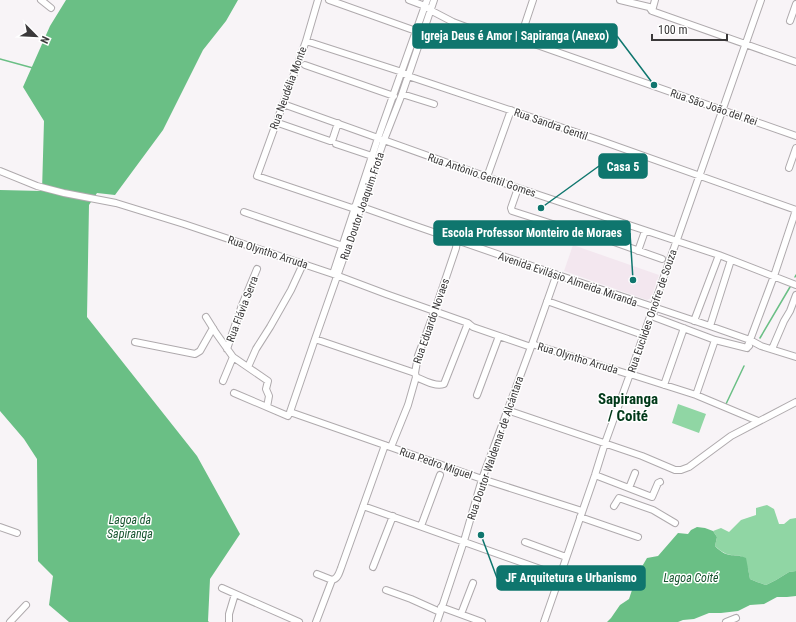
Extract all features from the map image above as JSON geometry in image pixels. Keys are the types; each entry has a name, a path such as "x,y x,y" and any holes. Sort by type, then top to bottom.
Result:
{"street":[{"path":"41,0 51,8"},
{"name":"Rua Neudélia Monte","path":"257,176 306,41 318,0"},
{"path":"329,0 416,31"},
{"name":"Rua São João del Rei","path":"409,0 428,5 453,22 477,31 517,41 520,39 796,136"},
{"name":"Rua Doutor Joaquim Frota","path":"290,412 416,31 428,5 434,0"},
{"path":"520,39 533,0"},
{"path":"620,0 649,7 652,11 796,62"},
{"path":"652,11 655,0"},
{"name":"Rua Euclides Onofre de Souza","path":"544,622 605,443 761,0"},
{"path":"790,21 796,4"},
{"name":"Rua Doutor Joaquim Frota","path":"359,207 372,156 402,94 428,5"},
{"name":"Rua Sandra Gentil","path":"306,41 402,72 408,76 511,110 796,210"},
{"path":"305,65 394,96"},
{"path":"402,94 434,104"},
{"name":"Rua Antônio Gentil Gomes","path":"283,104 518,188 719,255 796,284"},
{"path":"487,177 511,110"},
{"path":"281,124 332,141 338,123"},
{"path":"336,144 372,156"},
{"path":"789,168 796,148"},
{"name":"Rua Olyntho Arruda","path":"0,171 37,186 64,194 116,203 184,224 435,310 468,323 473,327 499,336 664,384 696,395 758,421"},
{"name":"Avenida Evilásio Almeida Miranda","path":"257,176 352,208 359,207 457,240 653,308 710,326 750,340 761,346"},
{"path":"518,188 511,208 512,211 565,228"},
{"path":"747,348 774,276 796,210"},
{"path":"244,212 345,247"},
{"path":"638,251 645,231"},
{"name":"Rua Eduardo Novaes","path":"316,622 332,580 337,577 341,568 363,506 388,446 408,405 416,375 418,356 456,248 457,240"},
{"path":"614,242 662,259"},
{"path":"694,321 719,255"},
{"path":"710,326 731,260"},
{"path":"248,367 256,349 274,321 304,264"},
{"name":"Rua Flávia Serra","path":"227,349 242,305 257,269"},
{"name":"Rua Doutor Waldemar de Alcântara","path":"436,622 464,541 482,479 532,346 555,279 555,274"},
{"path":"772,349 784,321 793,312 796,295"},
{"path":"547,301 643,335"},
{"name":"Avenida Evilásio Almeida Miranda","path":"653,308 654,318 715,340 747,348 752,345 761,346 796,357"},
{"path":"206,317 233,357 268,381 266,389 269,396 267,407 234,394"},
{"path":"315,339 416,375 436,385 442,385 444,384 468,323"},
{"path":"135,342 195,354 200,350 213,328"},
{"path":"664,384 684,328"},
{"path":"477,395 499,336"},
{"path":"696,395 715,340"},
{"path":"223,381 233,357"},
{"path":"507,410 642,456 675,470 681,470 689,467 731,436 796,402"},
{"name":"Rua Pedro Miguel","path":"267,407 288,416 290,412 388,446 581,514 638,537"},
{"path":"628,501 635,473"},
{"path":"421,526 440,475"},
{"path":"595,475 652,497 658,483 660,482"},
{"path":"614,506 618,498 652,510 675,523"},
{"path":"363,506 560,576"},
{"path":"372,567 393,516"},
{"path":"0,527 17,533"},
{"path":"525,542 566,557"},
{"path":"317,574 332,580"},
{"path":"461,614 473,583"},
{"path":"222,588 299,622"},
{"path":"386,590 441,610 461,614 482,622"},
{"path":"229,622 229,614 236,594"},
{"path":"10,622 26,604"},
{"path":"726,622 736,618"}],"shaded area":[{"path":"573,245 659,275 651,298 647,300 564,271"},
{"path":"678,404 706,414 699,433 672,423"},
{"path":"767,505 774,509 779,524 784,524 790,519 796,518 796,571 789,572 766,585 750,579 748,569 741,556 727,554 715,546 717,537 713,531 721,528 729,532 741,520 756,515 756,508"}],"water":[{"name":"Lagoa da Sapiranga","path":"66,0 238,0 226,21 203,50 163,130 115,195 97,193 89,205 87,317 197,456 240,534 210,579 209,622 69,622 49,605 53,576 38,561 37,459 24,439 0,411 0,190 42,191 44,121 23,87 50,26"},
{"name":"Lagoa Coité","path":"697,527 713,531 717,537 715,546 724,553 746,558 750,579 766,585 789,572 796,571 796,596 777,597 764,604 750,605 738,611 709,613 694,619 678,622 607,622 620,605 629,599 637,575 647,558 658,556 678,533 688,534 691,530"}],"waterway":[{"path":"0,59 33,68"},
{"path":"760,338 790,287"},
{"path":"726,404 744,366"}],"place":[{"name":"Igreja Deus é Amor | Sapiranga (Anexo)","path":"654,85"},
{"name":"Casa 5","path":"541,208"},
{"name":"Escola Professor Monteiro de Moraes","path":"633,280"},
{"name":"JF Arquitetura e Urbanismo","path":"481,535"}],"district":[{"name":"Sapiranga / Coité","path":"628,408"}]}
